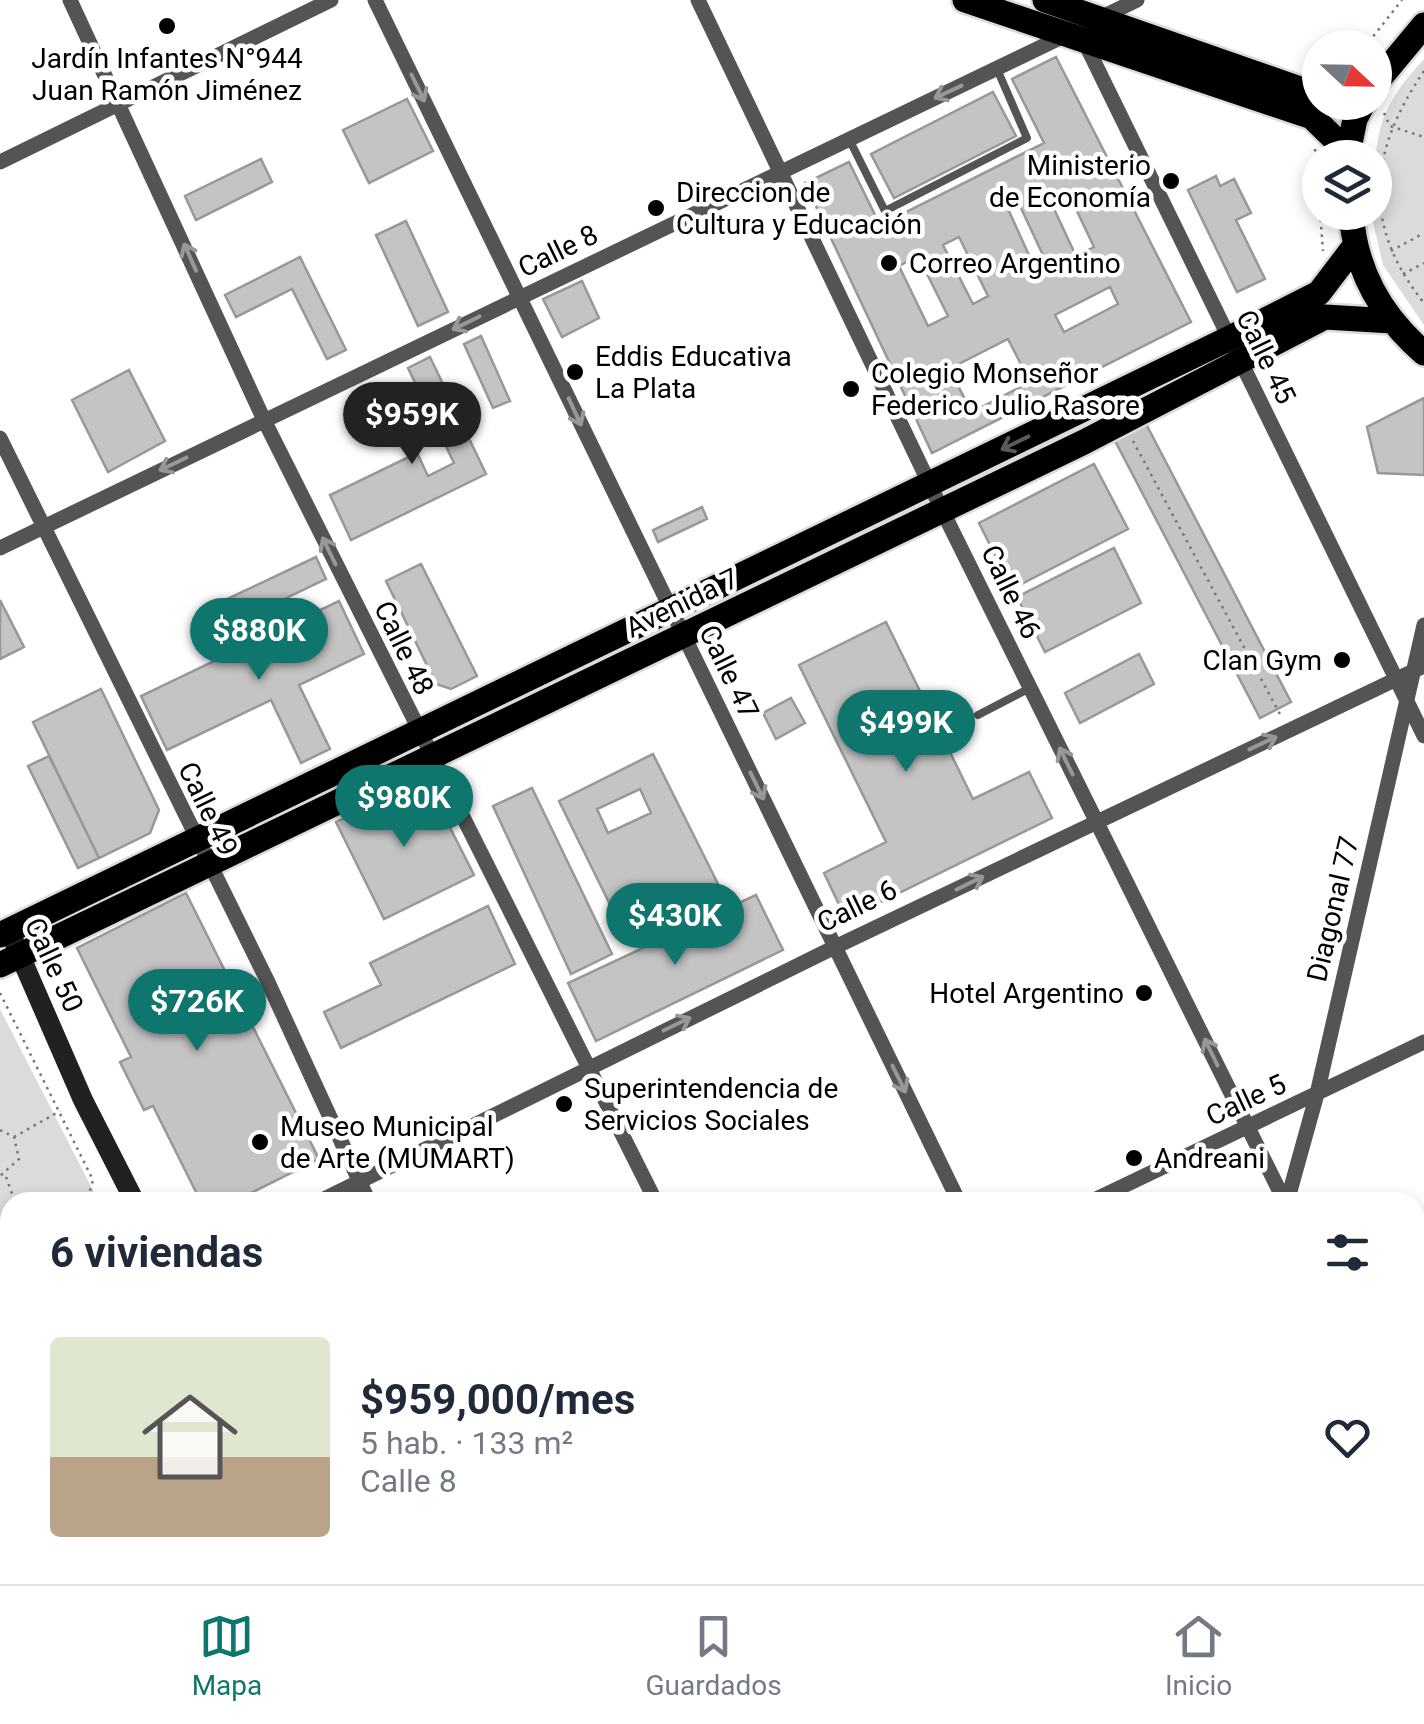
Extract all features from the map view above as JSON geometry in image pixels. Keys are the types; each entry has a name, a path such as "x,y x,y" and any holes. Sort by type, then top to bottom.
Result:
{"main road":[{"path":"965,0 1072,18 1302,90"},
{"path":"1072,18 1312,117 1334,140"},
{"path":"1392,64 1424,25"},
{"path":"1353,230 1354,247 1369,288 1392,322 1424,353"},
{"name":"Avenida 7","path":"9,961 1123,422 1318,293 1354,247"},
{"name":"Avenida 7","path":"3,926 196,841 932,483 1234,350 1325,317 1392,322"},
{"name":"Calle 50","path":"3,926 9,961 131,1192"}],"street":[{"name":"Calle 48","path":"70,0 264,420 430,759 651,1192"},
{"path":"0,162 331,0"},
{"name":"Calle 47","path":"376,0 954,1192"},
{"name":"Calle 46","path":"698,0 942,510 1281,1192"},
{"name":"Calle 8","path":"0,548 997,69 1072,18 1137,0"},
{"name":"Calle 45","path":"1072,18 1234,350 1411,672"},
{"name":"Calle 49","path":"0,438 267,980 363,1192"},
{"name":"Diagonal 77","path":"1289,1192 1317,1094 1424,626"},
{"name":"Calle 6","path":"339,1192 835,947 1411,672"},
{"path":"1406,696 1424,736"},
{"name":"Calle 5","path":"1111,1192 1424,1042"}],"lane":[{"path":"849,140 886,210 1026,138 997,69"},
{"path":"978,715 1030,688"}],"path":[{"path":"1378,30 1402,0"},
{"path":"1424,71 1390,126 1378,214 1402,275 1424,304"},
{"path":"1385,120 1390,126 1424,137"},
{"path":"1322,230 1324,256"},
{"path":"1390,251 1424,234"},
{"path":"1402,275 1424,263"},
{"path":"1123,422 1289,731"},
{"path":"0,993 93,1180 90,1192"},
{"path":"14,1137 83,1100"},
{"path":"0,1130 14,1137"},
{"path":"3,1176 19,1159 14,1137"}],"shaded area":[{"path":"1424,59 1424,325 1383,265 1375,230 1392,230 1392,140 1378,140 1384,120 1392,120 1392,101"},
{"path":"0,1009 94,1192 0,1192"}],"building":[{"path":"1056,57 1191,322 932,453 805,183 849,162 880,225 1044,143 1012,79","holes":["1066,188 1094,247 1076,256 1048,196","1020,206 1049,268 1037,273 1009,211","959,237 988,296 973,304 943,245","918,256 948,316 928,326 899,266","1110,287 1118,304 1064,332 1055,315","1008,339 1030,382 972,412 949,369"]},
{"path":"993,92 1016,136 894,198 871,154"},
{"path":"407,99 433,151 369,183 343,130"},
{"path":"261,159 272,182 196,220 185,196"},
{"path":"1216,176 1220,186 1234,179 1251,213 1236,220 1265,279 1237,292 1188,190"},
{"path":"406,221 448,312 418,326 376,235"},
{"path":"300,257 346,350 327,359 292,289 236,317 225,295"},
{"path":"582,281 599,318 562,337 543,299"},
{"path":"481,336 510,401 493,408 464,344"},
{"path":"430,357 486,474 351,540 330,495 417,453 428,476 454,463 408,368"},
{"path":"129,370 165,441 108,472 72,400"},
{"path":"1424,398 1424,475 1378,473 1367,427"},
{"path":"1144,420 1291,702 1260,718 1113,437"},
{"path":"1094,464 1128,529 1012,589 979,523"},
{"path":"702,507 707,519 658,542 653,530"},
{"path":"1114,548 1141,603 1045,652 1017,597"},
{"path":"316,557 326,579 249,616 259,639 226,655 204,610"},
{"path":"421,564 477,676 451,689 436,684 386,581"},
{"path":"0,600 24,647 0,659"},
{"path":"339,601 364,654 299,685 330,749 301,763 271,700 167,750 141,696"},
{"path":"886,622 973,799 1029,772 1052,818 846,919 824,873 886,842 799,665"},
{"path":"1139,654 1154,684 1080,723 1065,693"},
{"path":"101,689 159,810 150,833 99,858 33,722"},
{"path":"791,698 805,723 776,739 763,713"},
{"path":"653,754 722,892 627,939 559,801","holes":["640,789 651,813 608,833 597,809"]},
{"path":"49,756 99,858 78,868 28,766"},
{"path":"532,788 612,954 571,974 493,806"},
{"path":"401,789 436,800 474,875 384,919 336,822"},
{"path":"186,893 319,1159 253,1192 196,1192 153,1106 144,1110 120,1062 131,1057 77,948"},
{"path":"756,895 783,950 596,1041 568,983"},
{"path":"488,906 515,964 341,1048 324,1012 381,985 370,963"}],"place":[{"name":"Jardín Infantes N°944 Juan Ramón Jiménez","path":"167,26"},
{"name":"Ministerio de Economía","path":"1171,181"},
{"name":"Direccion de Cultura y Educación","path":"656,208"},
{"name":"Correo Argentino","path":"889,263"},
{"name":"Eddis Educativa La Plata","path":"575,372"},
{"name":"Colegio Monseñor Federico Julio Rasore","path":"851,389"},
{"name":"Clan Gym","path":"1342,660"},
{"name":"Hotel Argentino","path":"1144,993"},
{"name":"Superintendencia de Servicios Sociales","path":"564,1104"},
{"name":"Museo Municipal de Arte (MUMART)","path":"260,1142"},
{"name":"Andreani","path":"1134,1158"}]}
